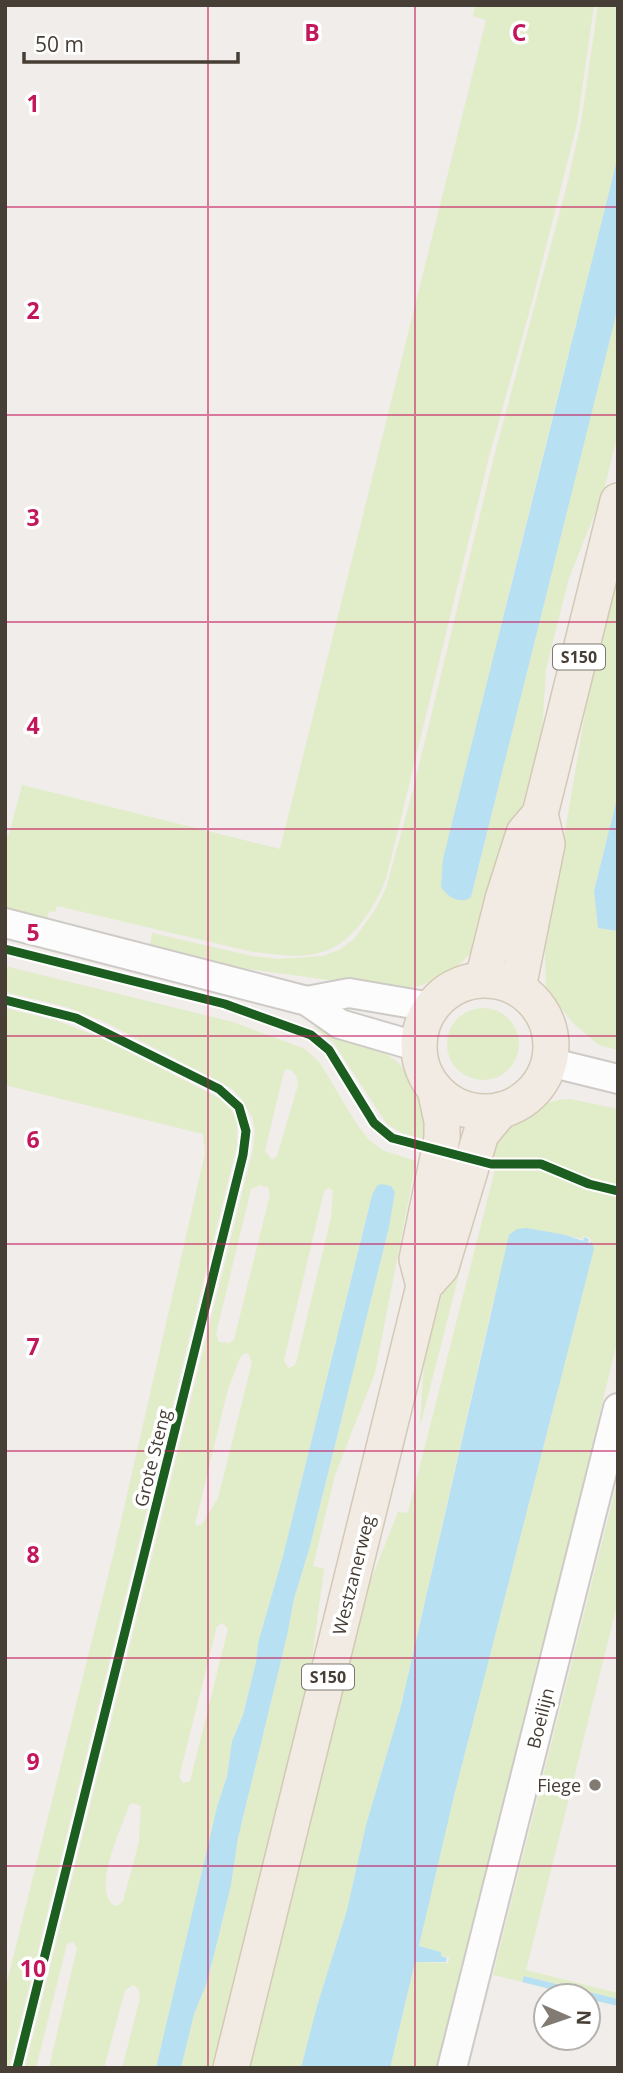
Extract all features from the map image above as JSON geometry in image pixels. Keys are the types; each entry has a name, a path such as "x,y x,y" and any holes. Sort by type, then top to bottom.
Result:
{"main road":[{"name":"S150","path":"484,979 503,899 524,833 540,814 618,501"},
{"name":"S150","path":"517,988 547,844 540,814"},
{"path":"419,1047 424,1019 441,996 454,987 484,979 517,988 531,998 545,1020 551,1045 549,1062"},
{"name":"S150","path":"419,1047 426,1077 435,1089"},
{"name":"S150","path":"501,1110 518,1103 531,1093 549,1062"},
{"path":"435,1089 448,1100 470,1111 501,1110"},
{"name":"Westzanerweg","path":"231,2068 424,1286 417,1259 442,1138 442,1121 435,1089"},
{"name":"Westzanerweg","path":"424,1286 441,1268 481,1134 501,1110"}],"street":[{"path":"5,923 307,1001 340,1024 419,1047"},
{"path":"307,1001 349,993 432,1007"},
{"path":"549,1062 618,1079"},
{"name":"Boeilijn","path":"452,2068 618,1408"}],"green space":[{"path":"475,5 594,5 577,124 489,457 388,871 372,908 352,933 340,943 328,950 301,956 253,952 57,906 55,912 49,911 47,919 5,909 5,835 9,835 22,785 280,849 486,20 473,16"},
{"path":"598,5 618,5 618,156 473,747 457,802 471,897 618,307 618,432 604,490 569,578 546,669 541,746 477,945 462,962 444,975 401,990 242,968 150,944 152,933 252,956 279,959 323,956 339,950 354,939 375,910 386,888 413,790 495,453 567,185 581,123"},
{"path":"618,574 618,794 594,891 598,928 618,931 618,1050 599,1045 573,1023 546,989 545,950 587,702"},
{"path":"5,966 233,1022 305,1049 320,1063 369,1140 382,1150 416,1161 375,1373 335,1475 313,1566 324,1569 308,1688 213,2068 181,2068 194,2014 206,1985 216,1947 231,1885 238,1838 294,1599 310,1546 389,1227 395,1192 372,1194 283,1556 258,1643 243,1715 232,1741 227,1776 217,1808 156,2068 122,2068 140,1999 139,1989 133,1985 125,1990 104,2068 49,2068 77,1948 73,1941 67,1944 36,2068 25,2068 253,1149 255,1130 252,1117 241,1098 231,1088 105,1022 67,1007 5,992","holes":["287,1069 294,1073 298,1085 277,1156 272,1160 265,1151 284,1071","260,1185 268,1187 270,1195 234,1340 229,1343 219,1342 216,1334 251,1189","329,1188 333,1191 331,1218 296,1363 288,1368 284,1360 324,1191","248,1353 252,1362 218,1498 202,1524 197,1526 195,1524 228,1389 243,1354","223,1623 228,1629 190,1781 183,1783 179,1777 217,1626","133,1803 141,1806 139,1842 123,1901 117,1906 113,1905 107,1896 110,1857 129,1805"]},
{"path":"5,1008 58,1021 99,1037 219,1098 231,1109 237,1122 237,1145 9,2068 5,2068 5,1990 114,1552 205,1153 203,1134 5,1085"},
{"path":"483,1008 503,1014 513,1024 519,1044 513,1064 503,1074 483,1080 463,1074 453,1064 447,1044 453,1024 463,1014"},
{"path":"312,1026 374,1047 399,1064 410,1076 418,1092 428,1140 402,1133 387,1124 333,1042"},
{"path":"570,1099 618,1109 618,1338 441,2068 390,2068 415,1962 448,1963 449,1957 441,1956 441,1952 419,1946 454,1796 594,1249 590,1238 583,1236 582,1239 566,1235 499,1285 401,1706 366,1825 347,1910 301,2068 247,2068 361,1605 398,1512 408,1513 498,1158 484,1154 521,1116 542,1104"},
{"path":"481,1188 420,1423 425,1349 465,1221"},
{"path":"618,1479 618,1601 526,1970 574,1982 549,1982 525,1976 522,1982 493,1975"},
{"path":"602,1989 618,1993 618,1999 602,1995"}],"water":[{"path":"618,156 618,307 471,897 459,900 450,897 441,887 443,859"},
{"path":"618,794 618,931 598,928 594,891"},
{"path":"381,1184 391,1186 395,1192 389,1227 310,1546 294,1599 238,1838 231,1885 216,1947 206,1985 194,2014 181,2068 156,2068 217,1807 227,1776 232,1741 243,1715 258,1643 283,1556 372,1195"},
{"path":"527,1228 583,1241 584,1237 589,1239 588,1243 592,1242 594,1249 454,1796 419,1946 441,1952 441,1956 447,1958 446,1962 415,1962 390,2068 301,2068 347,1910 366,1825 401,1706 509,1235 517,1229"},
{"path":"524,1976 549,1982 532,1982 532,1984 522,1982"},
{"path":"602,1995 618,1999 618,2006 602,2002"}],"cycle path":[{"path":"5,949 225,1004 311,1035 329,1050 374,1123 392,1138 491,1164 541,1164 589,1184 618,1191"},
{"name":"Grote Steng","path":"5,1000 76,1018 219,1089 239,1107 246,1131 243,1155 17,2068"}],"place":[{"name":"Fiege","path":"595,1785"}]}
